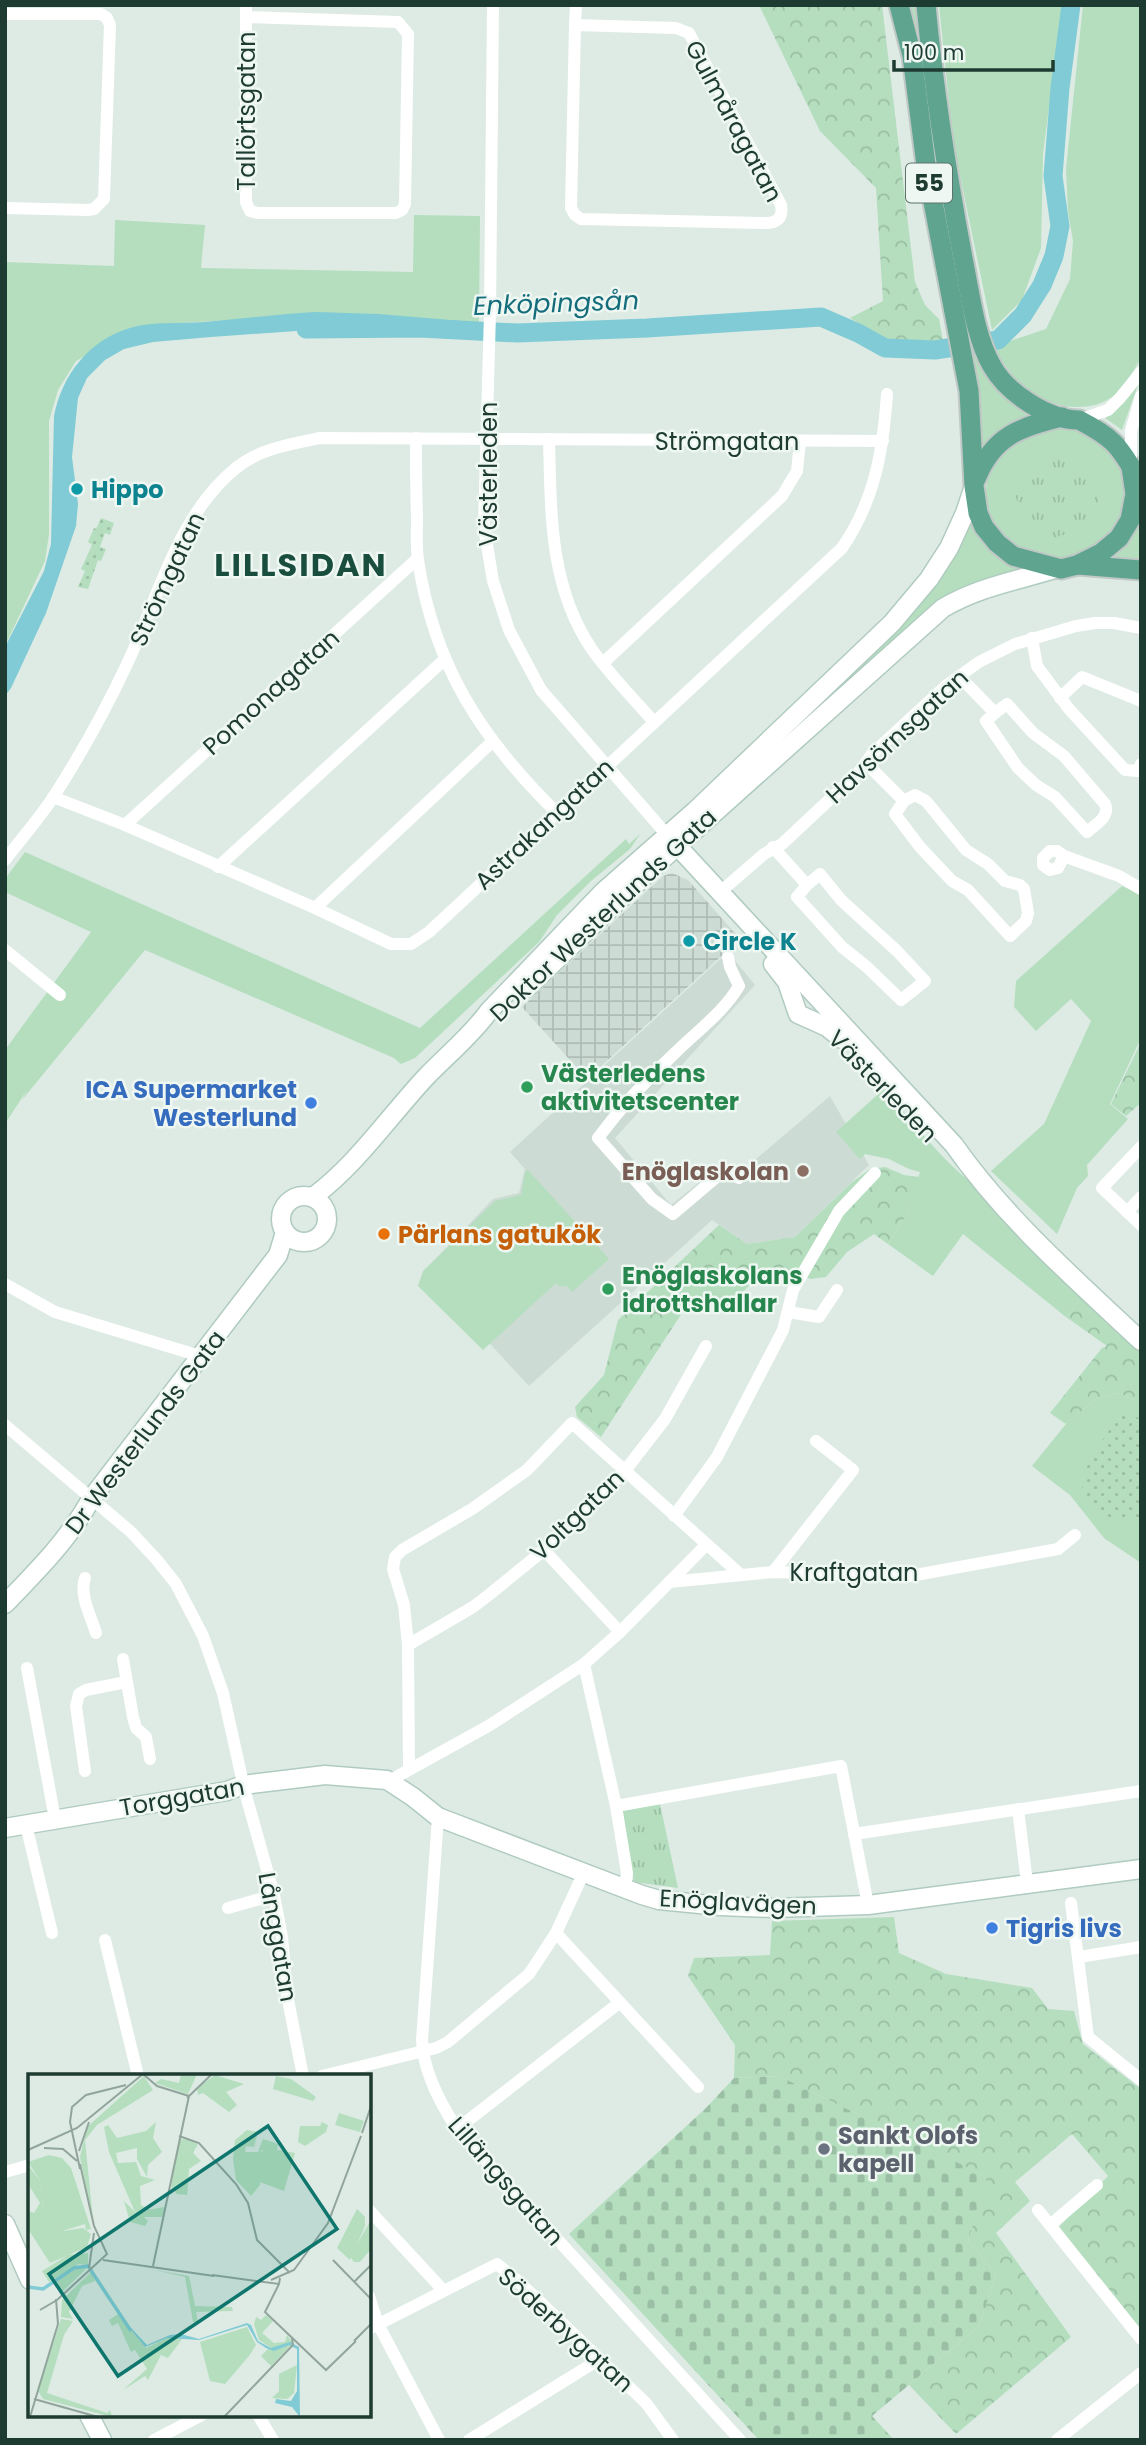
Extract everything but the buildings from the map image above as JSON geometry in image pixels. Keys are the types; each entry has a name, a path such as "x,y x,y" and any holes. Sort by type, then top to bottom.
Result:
{"main road":[{"name":"55","path":"899,5 910,46 926,165 964,362 978,513 984,527 997,543 1013,556 1067,566 1141,570"},
{"name":"55","path":"926,5 945,163 973,311 986,354 1005,386 1016,395 1039,409 1071,418 1114,440 1134,472"},
{"path":"974,483 983,460 994,447 1016,430 1071,418"},
{"path":"1067,566 1101,553 1119,538 1130,520 1135,494 1134,472"}],"street":[{"name":"Västerleden","path":"493,5 490,313 484,527 493,581 509,631 541,690 719,893 954,1145 1021,1227 1141,1341"},
{"name":"Gulmåragatan","path":"575,25 676,28 689,33 781,205 782,213 779,218 768,223 581,219 575,215 571,208 575,25 576,5"},
{"path":"906,5 910,46"},
{"name":"Tallörtsgatan","path":"246,11 398,22 403,27 408,34 405,204 402,210 396,213 250,211 246,202 246,11"},
{"path":"5,13 101,14 107,18 110,25 104,199 94,209 88,210 5,208"},
{"path":"1071,418 1108,410 1141,372"},
{"name":"Astrakangatan","path":"53,797 125,825 391,944 411,944 429,932 842,548 864,512 877,470 883,441 887,394"},
{"path":"1134,472 1131,431 1141,396"},
{"name":"Strömgatan","path":"5,860 53,797 128,662 173,556 198,508 236,468 275,447 320,438 883,441"},
{"path":"416,438 417,559 433,630 444,660 492,742 556,812"},
{"path":"549,439 554,552 561,582 580,629 603,663 654,722"},
{"path":"603,663 782,496 797,471 800,442"},
{"name":"Doktor Westerlunds Gata","path":"672,840 695,811 891,624 929,579 948,548 965,513 974,483"},
{"name":"Pomonagatan","path":"125,825 417,559"},
{"name":"Doktor Westerlunds Gata","path":"475,1030 489,1011 603,892 672,840 943,608 990,586 1067,566"},
{"name":"Havsörnsgatan","path":"719,893 773,847 782,844 859,772 872,754 959,676 999,651 1076,625 1095,622 1141,628"},
{"path":"1032,638 1037,666 1060,698 1125,771 1138,771 1141,764"},
{"path":"218,867 444,660"},
{"path":"959,676 995,713"},
{"path":"1060,698 1082,677 1141,701"},
{"path":"1007,704 1033,733 1064,756 1105,804 1106,815 1087,832 1055,797 1036,785 1018,768 986,721 995,713 1007,704"},
{"path":"315,908 492,742"},
{"path":"866,763 904,801"},
{"path":"915,794 926,801 966,850 988,864 1005,880 1024,889 1027,921 1010,936 968,890 952,881 920,847 895,814 904,801 915,794"},
{"path":"773,847 807,885"},
{"path":"1064,856 1119,876 1141,888"},
{"path":"820,874 848,908 856,912 925,981 901,1000 842,947 797,897 807,885 820,874"},
{"name":"Västerleden","path":"756,933 764,953 786,982 798,1014 827,1027 851,1047 947,1152 971,1169"},
{"path":"5,950 60,995"},
{"path":"729,957 738,986 733,996 720,1012 638,1090 598,1138 652,1199 673,1214 719,1175 731,1174 739,1178"},
{"path":"814,1021 820,1017 823,1003"},
{"name":"Dr Westerlunds Gata","path":"5,1604 51,1556 79,1521 91,1499 292,1237 310,1242 323,1234 328,1218 318,1201 426,1077 475,1030"},
{"path":"1141,1147 1102,1188 1141,1225"},
{"path":"674,1516 717,1457 783,1330 793,1290 839,1211 875,1173"},
{"path":"292,1237 281,1221 281,1213 288,1202 304,1195 318,1201"},
{"path":"1127,1212 1141,1197"},
{"name":"Västerleden","path":"1004,1206 1028,1219 1141,1327"},
{"path":"5,1283 55,1312 200,1356"},
{"path":"788,1312 819,1317 837,1290"},
{"name":"Voltgatan","path":"408,1645 473,1607 544,1550 624,1472 665,1419 706,1346"},
{"path":"409,1768 408,1645 404,1605 393,1569 397,1553 472,1509 527,1470 572,1423 741,1575"},
{"name":"Långgatan","path":"5,1425 131,1532 176,1584 189,1607 215,1664 232,1728 243,1785 274,1895 282,1937 287,1995 303,2074"},
{"path":"773,1572 853,1470 816,1441"},
{"name":"Kraftgatan","path":"669,1582 773,1572 909,1576 1058,1549 1075,1535"},
{"path":"389,1781 490,1725 584,1664 620,1632 706,1545"},
{"path":"544,1550 620,1632"},
{"path":"85,1578 85,1595 96,1633"},
{"path":"123,1659 136,1728 146,1737 150,1759"},
{"path":"584,1664 628,1874 625,1888"},
{"path":"27,1668 55,1819"},
{"path":"85,1771 76,1706 79,1694 86,1690 126,1682"},
{"path":"615,1806 841,1766 868,1905"},
{"name":"Torggatan","path":"5,1828 226,1791 243,1785 325,1775 389,1781"},
{"name":"Enöglavägen","path":"389,1781 438,1817 659,1900 773,1908 868,1905 1141,1869"},
{"path":"854,1834 1141,1791"},
{"path":"1018,1809 1027,1883"},
{"name":"Lillängsgatan","path":"438,1817 422,2051 435,2091 457,2129 740,2440"},
{"path":"26,1825 52,1933"},
{"path":"330,2074 448,2042 529,1975 556,1933 584,1872"},
{"path":"228,1908 274,1895"},
{"path":"1071,1903 1088,2037 1141,2080"},
{"path":"556,1933 698,2087"},
{"path":"105,1940 138,2074"},
{"path":"1079,1957 1141,1947"},
{"path":"457,2129 619,2003"},
{"path":"5,2172 28,2166"},
{"path":"1050,2225 1097,2185"},
{"path":"1038,2210 1141,2339"},
{"path":"371,2212 443,2290 373,2327 439,2440"},
{"path":"5,2224 28,2276"},
{"name":"Söderbygatan","path":"443,2290 497,2264 646,2403 673,2440"},
{"path":"469,2440 600,2359"},
{"path":"1057,2440 1141,2373"},
{"path":"90,2417 102,2440"},
{"path":"154,2440 198,2417"},
{"path":"259,2417 273,2440"}],"shaded area":[{"path":"672,873 688,880 740,939 587,1079 522,1007 663,876"},
{"name":"Enöglaskolan","path":"728,952 755,985 615,1138 671,1205 726,1161 741,1172 830,1096 869,1165 795,1237 747,1244 712,1220 529,1386 423,1272 493,1199 519,1193 525,1169 510,1152"}],"green space":[{"path":"759,5 882,5 915,282 925,305 939,319 943,341 888,340 850,318 883,301 876,188 820,131"},
{"path":"908,5 920,5 935,142 974,353 996,388 1027,415 1002,430 980,449"},
{"path":"939,5 1062,5 1043,154 1041,248 1022,300 992,330 953,142"},
{"path":"1083,5 1141,5 1141,359 1116,394 1106,401 1069,407 1032,394 1018,382 995,352 1010,341 1046,329 1070,279 1073,241 1066,169"},
{"path":"414,215 480,216 479,323 355,317 275,317 167,324 121,336 76,361 58,390 49,421 49,534 45,561 5,646 5,262 114,266 115,220 205,225 201,268 413,272"},
{"path":"1139,382 1122,430 1105,418"},
{"path":"1043,427 1065,427 1093,436 1105,444 1114,455 1122,467 1126,481 1124,510 1116,526 1106,538 1077,555 1061,558 1028,553 1006,537 989,513 987,485 997,456"},
{"path":"1089,456 1098,478 1100,492 1093,513 1085,522 1066,534 1043,539 1032,537 1019,527 1021,514 1015,494 1027,472 1065,457"},
{"path":"1141,515 1141,563 1105,561 1138,523"},
{"path":"101,518 114,523 110,535 105,533 100,547 106,549 101,561 98,560 88,589 78,587 85,571 81,569 92,545 88,542"},
{"path":"970,520 991,549 1021,569 975,583 947,597 732,787 904,623 931,592 955,557"},
{"path":"640,834 630,849 591,881 557,915 539,942 415,1058 401,1064 394,1058 145,950 22,1100 27,1090 5,1124 5,1050 91,932 5,892 5,879 25,852 420,1028 626,839 629,844"},
{"path":"1122,886 1141,895 1141,1038 1110,1104 1128,1119 1087,1165 1088,1176 1077,1188 1057,1234 991,1171 1044,1124 1091,1021 1071,999 1036,1031 1014,1007 1016,981"},
{"path":"1141,1042 1141,1103 1126,1116 1111,1104"},
{"path":"884,1089 944,1157 969,1181 981,1188 1088,1296 1082,1305 1078,1302 1066,1317 963,1234 933,1276 888,1244 907,1214 920,1172 889,1159 865,1154 860,1159 836,1132"},
{"path":"885,1167 904,1175 919,1177 907,1214 888,1244 874,1234 847,1252 826,1277 811,1279 788,1270 749,1286 721,1313 682,1313 601,1437 577,1417 575,1407 604,1375 618,1320 719,1225 747,1244 795,1237 851,1183 870,1169"},
{"path":"528,1170 609,1259 572,1292 567,1286 559,1286 556,1283 483,1350 418,1286 423,1271 495,1201 521,1195 525,1172"},
{"path":"1088,1296 1141,1345 1141,1403 1119,1393 1097,1398 1066,1424 1050,1413 1102,1348 1107,1346 1066,1317 1078,1302 1082,1304"},
{"path":"1119,1393 1141,1403 1141,1563 1104,1538 1070,1495 1032,1466 1066,1424 1097,1398"},
{"path":"1122,1411 1141,1419 1141,1521 1099,1519 1082,1486 1088,1462"},
{"path":"660,1804 678,1888 634,1882 622,1811"},
{"path":"894,1917 899,1953 946,1974 1032,1988 1048,2009 1074,2011 1083,2044 1141,2089 1141,2331 1057,2229 1108,2176 1072,2134 1015,2182 1030,2201 996,2233 1071,2337 956,2434 909,2385 979,2326 996,2274 968,2241 986,2177 779,2076 734,2078 735,2045 688,1976 694,1958 770,1955 772,1921"},
{"path":"779,2076 987,2177 968,2241 996,2274 979,2326 872,2416 894,2440 759,2440 569,2234 706,2108 734,2078"}],"water":[{"path":"316,312 474,322 474,333 381,325 211,337 153,342 124,349 105,360 87,378 78,398 72,457 78,504 76,526 46,613 5,696 5,647 44,571 51,544 54,416 63,387 80,361 102,341 139,326"}],"waterway":[{"name":"Enköpingsån","path":"306,329 420,328 517,333 821,317 885,348 935,350 998,340 1023,315 1042,285 1054,256 1060,226 1053,176 1060,88 1071,5"}],"place":[{"name":"Hippo","path":"77,489"},
{"name":"Circle K","path":"689,941"},
{"name":"Västerledens aktivitetscenter","path":"527,1087"},
{"name":"ICA Supermarket Westerlund","path":"311,1103"},
{"name":"Enöglaskolan","path":"803,1171"},
{"name":"Pärlans gatukök","path":"384,1234"},
{"name":"Enöglaskolans idrottshallar","path":"608,1289"},
{"name":"Tigris livs","path":"992,1928"},
{"name":"Sankt Olofs kapell","path":"824,2149"}],"district":[{"name":"LILLSIDAN","path":"301,564"}]}
